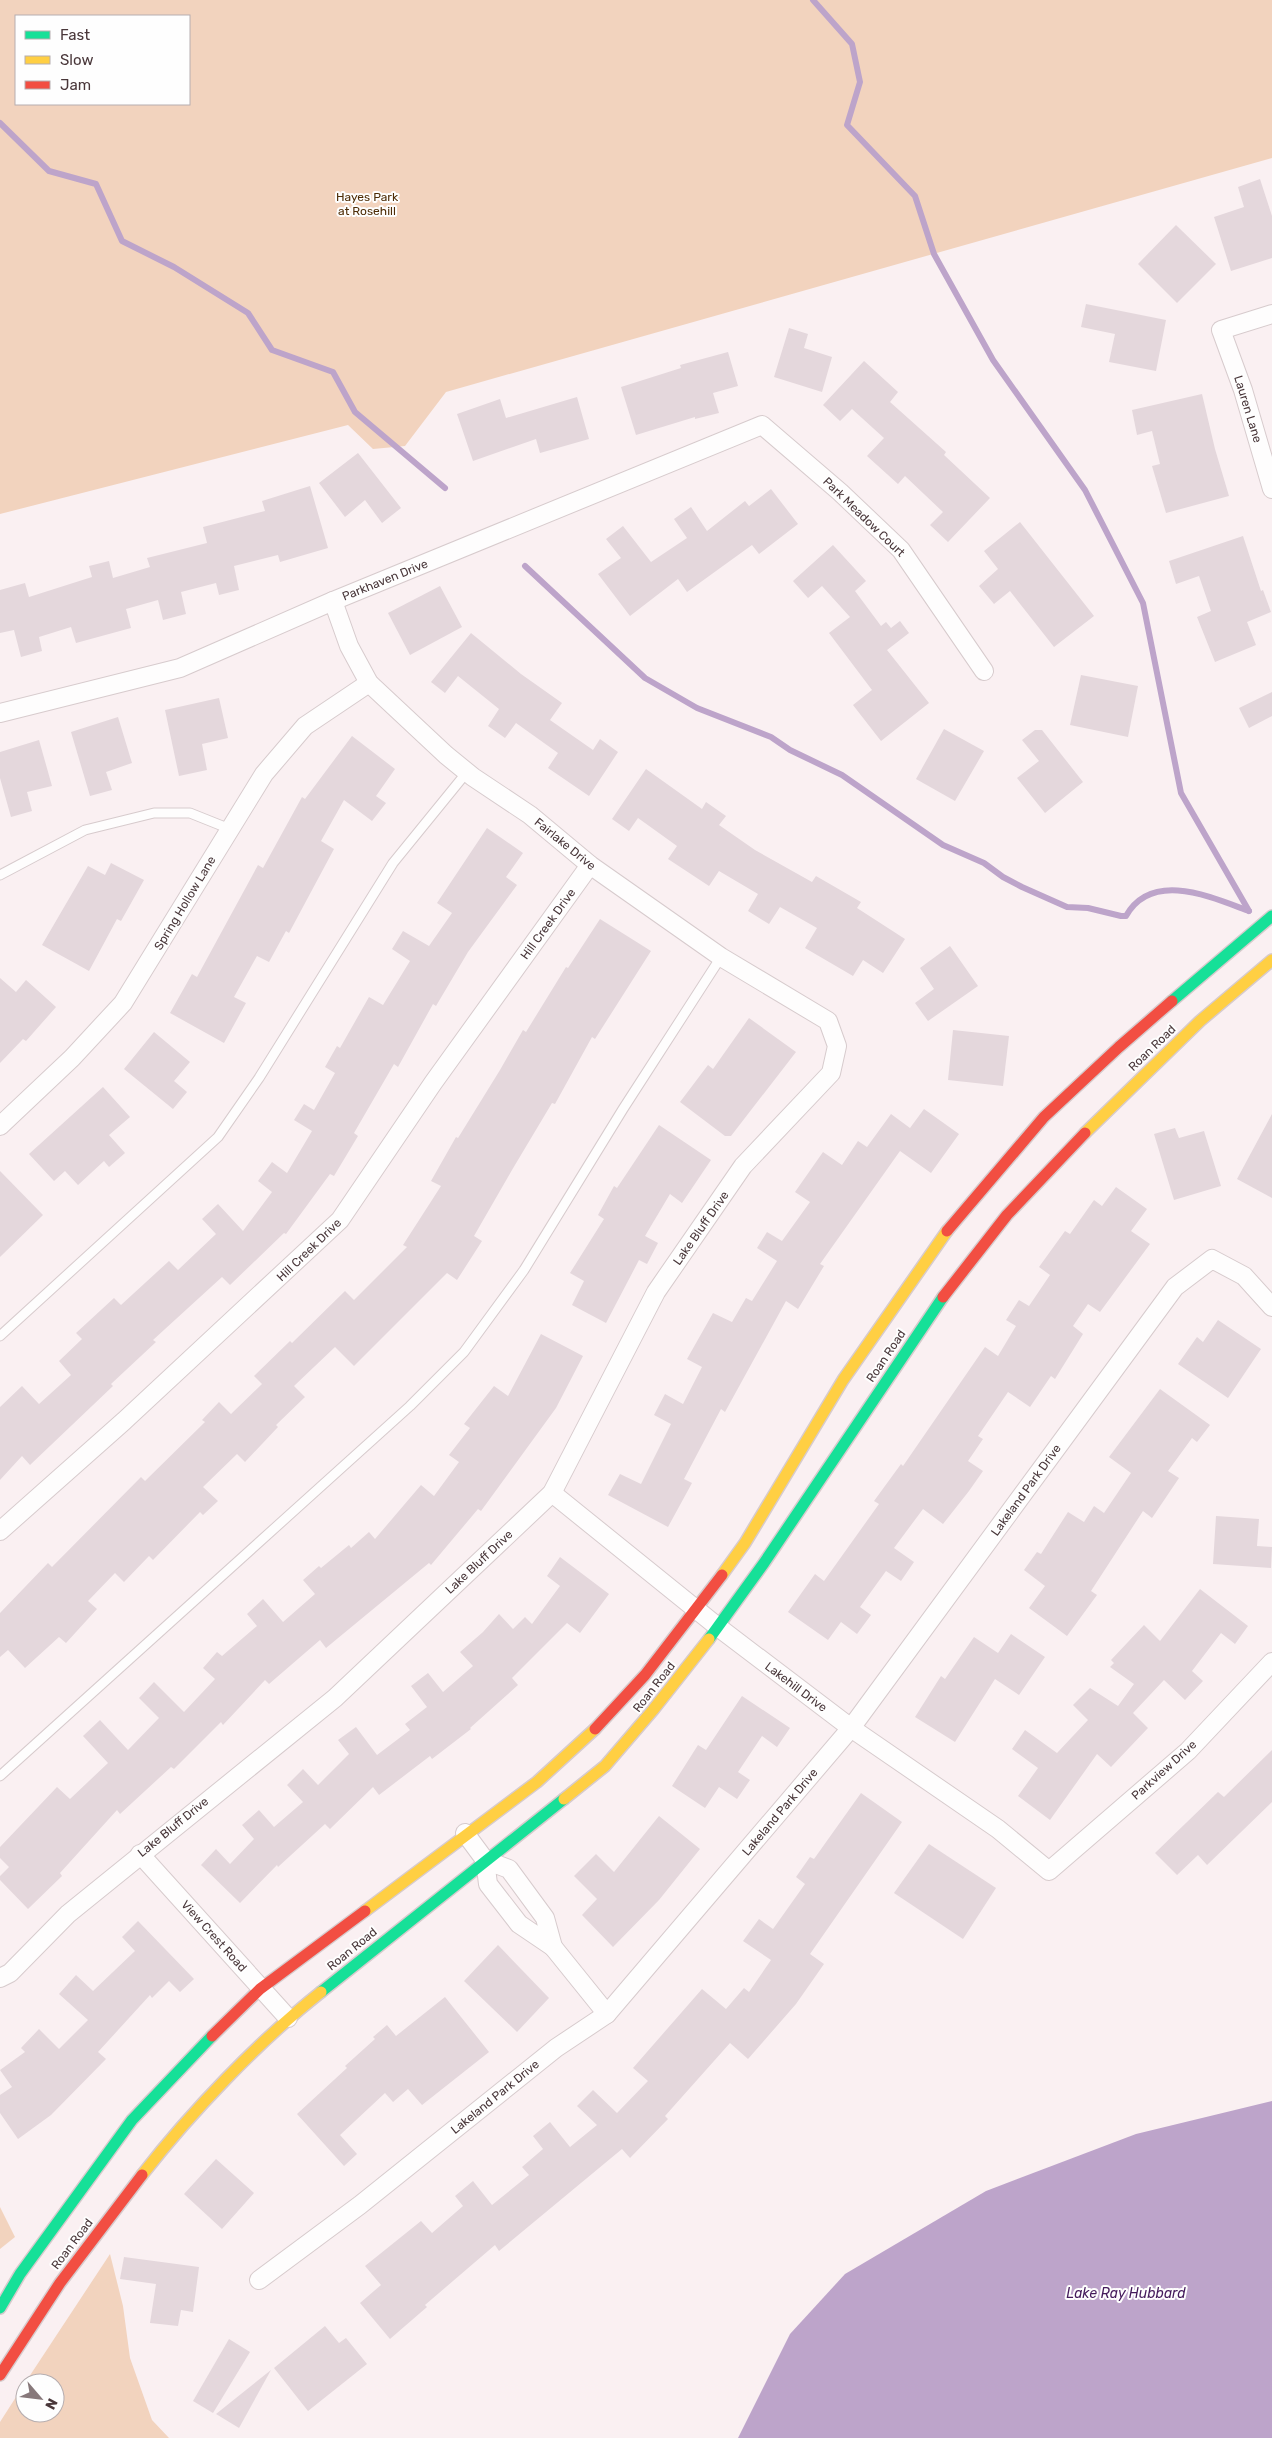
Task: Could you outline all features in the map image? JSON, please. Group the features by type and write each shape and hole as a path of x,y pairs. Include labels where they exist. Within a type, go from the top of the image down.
{"street":[{"name":"Lauren Lane","path":"1271,483 1243,390 1221,330 1272,314"},
{"name":"Parkhaven Drive","path":"0,713 180,668 333,601 762,425"},
{"name":"Park Meadow Court","path":"762,425 840,492 901,550 984,671"},
{"name":"Fairlake Drive","path":"333,601 349,646 369,683 467,772 530,815 590,865 721,956 828,1021 837,1046"},
{"name":"Spring Hollow Lane","path":"0,1126 72,1058 123,1003 264,774 305,726 369,683"},
{"name":"Hill Creek Drive","path":"0,1531 166,1382 340,1220 433,1083 590,865"},
{"name":"Roan Road","path":"0,2308 20,2274 132,2120 205,2043 260,1989 465,1833 537,1782 595,1729 644,1675 697,1610 745,1543 843,1380 889,1310 943,1236 1044,1117 1119,1047 1272,916"},
{"name":"Roan Road","path":"0,2375 60,2283 161,2150 288,2018 605,1766 645,1722 718,1627 784,1534 921,1328 970,1261 1021,1198 1165,1054 1240,984 1272,960"},
{"name":"Lake Bluff Drive","path":"0,1978 10,1973 68,1914 335,1698 552,1493 656,1292 743,1166 831,1073 837,1046"},
{"name":"Lakeland Park Drive","path":"259,2280 360,2206 556,2048 607,2014 851,1728 1175,1287 1212,1259 1244,1276 1272,1306"},
{"name":"Lakehill Drive","path":"552,1493 718,1627 851,1728 998,1829 1049,1871"},
{"name":"Parkview Drive","path":"1049,1871 1188,1751 1272,1662"},
{"path":"465,1833 485,1860 488,1884 493,1891 520,1924 553,1947 607,2014"},
{"name":"View Crest Road","path":"140,1854 288,2018"},
{"path":"485,1860 509,1870 545,1918 553,1947"}],"lane":[{"path":"0,1336 218,1136 259,1078 393,863 467,772"},
{"path":"0,875 85,830 154,813 190,813 230,829"},
{"path":"0,1776 410,1406 464,1352 524,1270 623,1108 721,956"}],"green space":[{"name":"Hayes Park at Rosehill","path":"0,0 1272,0 1272,158 446,392 405,446 373,449 348,425 0,514"},
{"path":"0,2207 15,2237 0,2249"},
{"path":"110,2254 123,2306 130,2358 152,2420 169,2438 0,2438 0,2422 15,2399 15,2423 65,2423 65,2373 32,2373"}],"water":[{"name":"Lake Ray Hubbard","path":"1272,2101 1272,2438 738,2438 790,2334 845,2274 986,2191 1136,2134"}],"building":[{"path":"1260,179 1272,216 1272,258 1231,271 1214,217 1244,207 1238,187"},
{"path":"1176,225 1216,264 1177,303 1138,264"},
{"path":"1086,304 1166,320 1156,371 1109,362 1115,334 1081,327"},
{"path":"789,328 808,334 804,348 832,357 822,392 774,377"},
{"path":"728,352 738,386 713,393 719,413 695,419 695,417 636,435 621,387 681,368 680,365"},
{"path":"864,361 898,392 890,402 946,452 944,455 990,498 948,542 930,525 943,512 905,476 898,484 867,456 884,438 852,409 840,421 823,405"},
{"path":"1202,394 1215,449 1229,496 1166,513 1152,466 1160,464 1152,431 1137,435 1132,410"},
{"path":"577,397 589,439 540,453 536,439 473,461 457,414 500,399 506,418"},
{"path":"358,453 401,508 382,523 365,500 345,517 319,483"},
{"path":"310,486 328,548 280,562 278,555 234,566 239,590 219,595 216,583 181,592 186,614 163,620 158,600 126,609 131,628 76,643 71,627 39,637 42,651 21,657 14,630 0,633 0,590 25,583 29,597 92,577 89,566 109,561 113,578 150,567 147,558 207,543 203,527 265,511 262,501"},
{"path":"771,489 798,524 759,554 752,545 687,592 678,579 630,616 598,574 621,558 606,539 623,526 651,562 687,538 674,519 691,507 707,531 745,501 749,506"},
{"path":"1020,522 1094,616 1054,647 1010,591 994,604 979,586 998,569 984,551"},
{"path":"1243,536 1261,591 1263,590 1271,612 1247,622 1256,645 1215,662 1197,617 1211,611 1199,576 1176,584 1169,561"},
{"path":"833,545 866,581 855,591 881,626 886,622 891,628 900,621 909,633 887,650 929,703 881,741 853,705 872,690 829,633 850,617 822,586 808,598 793,581"},
{"path":"440,586 462,627 410,655 388,613"},
{"path":"471,633 521,674 562,703 550,720 593,750 600,739 618,752 589,796 548,768 558,753 516,723 505,738 488,726 499,709 458,676 445,693 431,682"},
{"path":"1081,675 1138,686 1128,737 1070,725"},
{"path":"1272,692 1272,716 1249,728 1239,708"},
{"path":"219,698 228,738 202,744 207,770 179,776 165,710"},
{"path":"118,717 132,763 106,772 112,790 90,796 71,732"},
{"path":"944,729 984,751 955,801 916,779"},
{"path":"1035,730 1042,730 1083,782 1045,813 1017,778 1039,761 1022,740"},
{"path":"352,736 395,769 376,796 386,803 372,821 344,800 321,841 334,849 289,933 286,931 269,962 257,956 234,997 246,1003 224,1043 170,1013 192,974 197,977 258,865 263,868 302,797 305,799"},
{"path":"39,740 52,786 27,792 32,811 11,817 0,778 0,752"},
{"path":"646,769 702,809 706,802 726,816 719,825 755,850 812,882 816,876 861,902 857,908 905,939 883,973 863,960 853,976 805,948 817,928 780,907 769,924 748,911 758,894 719,871 709,886 668,859 677,846 638,818 629,831 612,819"},
{"path":"487,828 523,853 506,877 517,885 468,952 436,1006 433,1004 398,1067 394,1064 354,1133 358,1136 334,1176 330,1174 286,1234 284,1233 230,1285 222,1277 153,1340 156,1342 111,1384 113,1386 30,1465 22,1456 0,1480 0,1407 22,1386 39,1404 71,1375 59,1361 82,1339 76,1333 114,1298 121,1305 169,1261 178,1270 216,1234 202,1219 218,1204 243,1231 272,1192 258,1181 272,1162 287,1173 312,1131 294,1120 304,1104 314,1110 335,1073 325,1067 337,1046 340,1048 369,997 383,1005 410,961 392,949 403,931 429,946 452,913 437,903"},
{"path":"111,863 144,880 121,921 117,919 89,971 42,945 88,866 105,875"},
{"path":"600,919 651,951 595,1039 592,1037 555,1104 552,1103 512,1170 474,1236 482,1241 457,1280 447,1273 354,1366 335,1347 294,1386 305,1397 276,1425 278,1427 245,1462 237,1454 203,1487 218,1501 203,1515 200,1512 153,1560 149,1556 124,1582 115,1573 88,1601 97,1609 66,1643 59,1637 25,1668 8,1650 0,1657 0,1613 48,1563 52,1567 141,1477 145,1481 205,1422 202,1420 219,1402 231,1414 262,1384 254,1376 290,1341 292,1343 345,1291 354,1300 407,1247 403,1245 441,1186 431,1181 456,1137 458,1138 523,1030 526,1032 566,967 568,968"},
{"path":"950,946 978,986 928,1021 915,1003 934,989 920,968"},
{"path":"0,978 16,992 26,980 56,1007 26,1041 23,1039 0,1063"},
{"path":"749,1018 796,1052 731,1136 725,1136 680,1102 708,1065 713,1069"},
{"path":"953,1030 1009,1036 1003,1086 948,1080"},
{"path":"154,1032 190,1062 174,1081 187,1092 173,1109 124,1069"},
{"path":"103,1087 130,1117 109,1135 125,1153 109,1167 104,1161 78,1185 65,1171 54,1181 29,1154"},
{"path":"924,1109 959,1134 931,1173 900,1151 820,1264 824,1266 798,1309 786,1301 725,1412 721,1409 684,1479 692,1483 668,1527 608,1495 620,1474 641,1484 671,1424 654,1415 665,1394 683,1404 702,1367 687,1359 713,1313 732,1322 746,1298 752,1301 777,1261 757,1248 767,1232 782,1241 810,1202 795,1192 823,1152 842,1165 858,1141 867,1147 891,1114 910,1128"},
{"path":"1272,1114 1272,1198 1237,1179"},
{"path":"659,1125 711,1160 682,1203 670,1194 645,1236 658,1243 647,1264 639,1260 606,1323 572,1305 584,1281 570,1273 604,1219 598,1215 614,1186 617,1188"},
{"path":"1175,1128 1179,1138 1204,1131 1221,1186 1174,1200 1154,1134"},
{"path":"0,1171 43,1215 0,1257"},
{"path":"1116,1187 1147,1209 1131,1231 1150,1244 1100,1312 1088,1304 1073,1326 1083,1334 1055,1379 1051,1376 1030,1407 1008,1392 978,1436 983,1439 968,1461 983,1471 969,1491 943,1524 923,1509 894,1548 914,1562 901,1581 886,1571 860,1607 871,1615 857,1634 841,1622 828,1640 788,1612 815,1574 824,1581 879,1504 874,1501 901,1464 903,1466 985,1347 998,1356 1016,1326 1006,1320 1019,1300 1029,1306 1050,1275 1039,1267 1065,1231 1070,1234 1094,1200 1102,1206"},
{"path":"1218,1320 1261,1349 1228,1398 1178,1364 1197,1337 1203,1342"},
{"path":"541,1334 583,1356 556,1408 481,1511 478,1509 431,1565 429,1563 326,1648 320,1640 269,1684 265,1680 223,1725 221,1722 174,1769 171,1767 120,1814 117,1810 60,1873 62,1876 28,1909 0,1880 0,1876 9,1867 0,1858 0,1847 57,1787 70,1799 108,1763 83,1736 100,1720 128,1750 159,1718 139,1698 154,1682 184,1712 215,1679 203,1668 217,1652 222,1656 257,1626 247,1614 263,1599 283,1622 315,1594 303,1580 319,1566 321,1568 349,1545 351,1548 369,1532 375,1539 421,1485 434,1496 459,1462 449,1455 470,1428 464,1424 494,1386 508,1396"},
{"path":"1160,1389 1210,1425 1197,1442 1192,1438 1168,1471 1179,1478 1152,1518 1143,1511 1091,1591 1097,1595 1067,1636 1029,1608 1045,1586 1024,1570 1037,1552 1041,1554 1068,1512 1084,1522 1094,1506 1104,1513 1131,1473 1109,1457"},
{"path":"1216,1516 1259,1519 1257,1546 1272,1547 1271,1568 1213,1564"},
{"path":"560,1557 609,1594 580,1633 567,1623 512,1678 518,1685 471,1729 432,1759 430,1756 379,1795 373,1787 330,1829 325,1824 278,1867 277,1865 240,1903 201,1865 216,1849 230,1864 254,1839 242,1825 259,1810 274,1827 303,1802 287,1785 303,1769 318,1785 349,1754 338,1740 356,1727 377,1755 410,1730 405,1724 427,1707 411,1686 428,1673 443,1692 473,1666 460,1652 483,1632 499,1614 513,1629 525,1617 532,1624 560,1586 547,1576"},
{"path":"1200,1589 1248,1626 1235,1644 1221,1633 1192,1671 1203,1681 1185,1700 1164,1680 1133,1713 1148,1728 1111,1767 1097,1754 1050,1820 1018,1796 1038,1768 1012,1749 1025,1730 1057,1753 1088,1720 1073,1705 1090,1688 1118,1706 1134,1684 1110,1667 1114,1663 1111,1660 1144,1625 1160,1641"},
{"path":"1011,1634 1045,1657 1019,1695 995,1679 955,1742 915,1717 941,1676 945,1679 974,1637 998,1653"},
{"path":"742,1696 790,1728 777,1747 762,1736 738,1772 750,1780 737,1799 719,1787 705,1808 672,1786 698,1745 706,1750"},
{"path":"1272,1750 1272,1802 1207,1865 1198,1855 1177,1875 1155,1853 1218,1792 1224,1797"},
{"path":"861,1793 902,1822 810,1954 824,1964 796,2004 748,2059 730,2043 665,2116 668,2119 630,2158 622,2149 499,2251 495,2245 425,2305 427,2307 390,2339 360,2303 381,2285 365,2266 421,2221 432,2233 463,2206 455,2196 473,2181 492,2205 529,2175 522,2167 543,2149 533,2136 550,2122 570,2147 597,2125 577,2106 593,2090 617,2113 648,2081 633,2068 702,1989 726,2009 744,1988 749,1992 771,1960 743,1941 759,1919 773,1929 805,1884 796,1877 810,1857 814,1859"},
{"path":"659,1816 700,1849 659,1900 613,1947 582,1915 597,1899 574,1876 596,1854 614,1872"},
{"path":"929,1844 996,1888 963,1939 894,1893"},
{"path":"138,1921 194,1979 180,1992 169,1981 152,1998 150,1995 98,2052 106,2059 51,2115 18,2139 0,2113 0,2095 12,2087 0,2070 25,2052 21,2048 39,2029 59,2049 88,2020 59,1994 76,1975 93,1991 135,1951 122,1937"},
{"path":"498,1945 549,1998 517,2032 464,1981"},
{"path":"445,1997 489,2052 422,2105 408,2089 393,2102 385,2093 340,2135 357,2154 344,2166 297,2114 347,2068 345,2066 375,2039 373,2037 387,2025 396,2036"},
{"path":"216,2159 254,2193 222,2229 184,2194"},
{"path":"124,2257 199,2267 193,2312 181,2310 178,2326 150,2323 156,2284 120,2279"},
{"path":"325,2326 339,2343 346,2338 367,2364 308,2411 274,2368"},
{"path":"229,2339 250,2352 213,2413 193,2401"},
{"path":"271,2370 239,2428 216,2414"}],"waterway":[{"path":"813,0 852,44 860,82 847,125 915,196 934,254 993,360 1085,490 1143,603 1181,793 1249,911"},
{"path":"0,123 49,171 96,184 122,241 174,267 248,313 272,350 333,372 355,412 445,488"},
{"path":"525,566 645,678 697,708 771,737 790,750 842,775 943,845 984,863 1003,877 1022,887 1067,907 1088,908 1121,916 1126,916 1137,902 1151,894 1166,891 1200,894 1249,911"}],"traffic: fast":[{"path":"1172,1001 1272,916"},
{"path":"709,1639 764,1563 943,1297"},
{"path":"321,1992 564,1799"},
{"path":"0,2308 20,2274 132,2120 212,2036"}],"traffic: slow":[{"path":"1085,1133 1200,1021 1272,960"},
{"path":"722,1575 745,1543 843,1380 947,1231"},
{"path":"564,1799 605,1766 653,1710 709,1639"},
{"path":"365,1911 537,1782 595,1729"},
{"path":"142,2175 182,2127 227,2078 274,2032 321,1992"}],"traffic: jam":[{"path":"947,1231 1044,1117 1119,1047 1172,1001"},
{"path":"943,1297 1007,1215 1085,1133"},
{"path":"595,1729 645,1675 722,1575"},
{"path":"212,2036 260,1989 365,1911"},
{"path":"0,2375 60,2283 142,2175"}]}
